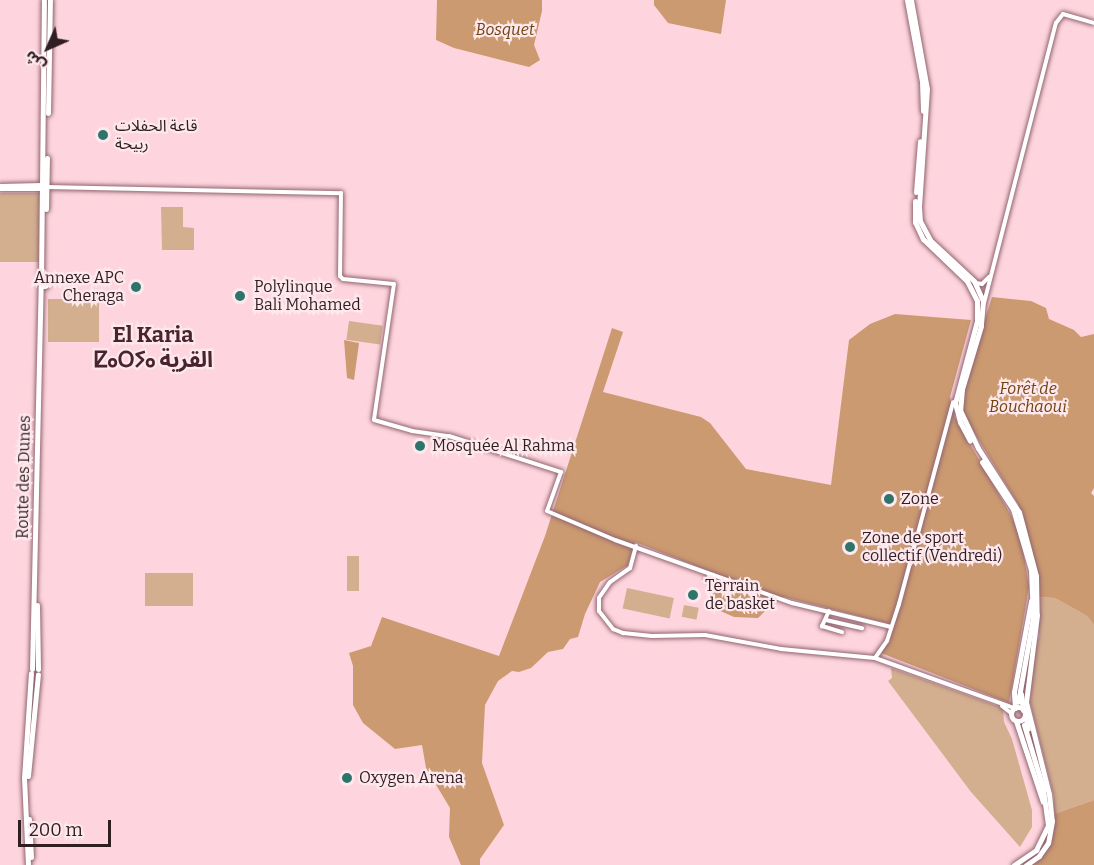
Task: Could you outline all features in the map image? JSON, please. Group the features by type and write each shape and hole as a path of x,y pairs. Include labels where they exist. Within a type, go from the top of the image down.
{"main road":[{"name":"Route des Dunes","path":"30,865 28,770 35,671 43,283 44,0"},
{"name":"Route des Dunes","path":"44,187 50,0"},
{"path":"908,0 927,89 920,222 930,240 976,283 984,306 962,389 960,410 978,448 1022,519 1036,576 1035,625 1026,702 1052,821 1048,843 1039,856 1026,865"},
{"path":"908,0 923,92 915,222 926,243 967,280 977,302 975,330 956,394 956,408 960,422 1016,517 1027,553 1033,591 1033,617 1018,702"},
{"path":"1033,591 1014,692 1013,710 1042,798 1047,830"},
{"path":"1035,625 1022,687 1024,712 1050,806"},
{"path":"1013,710 1024,712"},
{"path":"1016,721 1022,720 1024,712"},
{"path":"1014,865 1036,850 1047,830 1046,801 1024,725"}],"street":[{"path":"1056,12 1059,19"},
{"path":"984,306 1059,19 1063,14 1094,23"},
{"path":"0,188 341,193 340,276 343,279 394,284 374,420 412,431 449,436 561,472 547,512 615,540 792,603 891,627"},
{"path":"976,283 986,282 992,271"},
{"path":"875,658 887,640 891,627 956,394"},
{"path":"636,546 630,568 610,582 599,598 599,611 613,629 623,633 652,636 705,635 781,649 875,658 1013,710"},
{"path":"707,580 713,575"},
{"path":"829,611 822,626 842,632"},
{"path":"826,620 862,628"}],"shaded area":[{"path":"0,193 39,193 39,262 0,262"},
{"path":"161,207 183,207 183,227 194,228 194,250 162,250"},
{"path":"48,299 99,299 99,342 48,342"},
{"path":"349,321 383,326 380,345 346,340"},
{"path":"347,556 359,556 359,591 347,591"},
{"path":"145,573 193,573 193,606 145,606"},
{"path":"627,588 674,598 670,619 623,609"},
{"path":"1039,597 1055,598 1087,616 1094,625 1094,800 1054,814 1054,797 1030,702 1034,652 1039,636"},
{"path":"684,605 699,608 696,620 682,617"},
{"path":"891,668 1003,708 1004,722 1012,739 1032,810 1032,827 1020,847 971,792 888,681 892,678"}],"green space":[{"name":"Bosquet","path":"437,0 542,0 542,11 534,45 540,60 529,67 454,48 436,40"},
{"path":"654,0 726,0 721,34 668,23 654,5"},
{"name":"Forêt de Bouchaoui","path":"992,297 1031,301 1046,308 1049,319 1074,330 1081,337 1094,334 1094,488 1091,493 1094,496 1094,625 1087,616 1055,598 1039,597 1038,571 1018,504 961,411 966,379"},
{"name":"Forêt de Bouchaoui","path":"895,314 971,320 950,397 954,416 1012,517 1022,544 1029,587 1009,703 881,653 894,625 784,597 758,618 734,617 709,606 714,573 635,542 628,565 600,582 585,614 578,637 570,639 563,649 548,652 531,668 519,672 512,671 498,681 485,705 482,763 504,825 480,859 480,865 461,865 449,837 450,808 426,768 422,745 395,749 363,723 353,705 353,666 349,653 371,646 382,617 499,656 545,536 612,328 623,332 603,392 701,417 710,423 746,469 831,485 849,340 870,324"},
{"path":"344,340 359,343 354,380 347,378"},
{"path":"1094,800 1094,865 1030,865 1048,849 1054,814"}],"tunnel":[{"path":"1018,702 1024,725"}],"place":[{"name":"قاعة الحفلات ربيحة","path":"103,135"},
{"name":"Annexe APC Cheraga","path":"136,287"},
{"name":"Polylinque Bali Mohamed","path":"240,296"},
{"name":"Mosquée Al Rahma","path":"420,446"},
{"name":"Zone","path":"889,499"},
{"name":"Zone de sport collectif (Vendredi)","path":"850,547"},
{"name":"Terrain de basket","path":"693,595"},
{"name":"Oxygen Arena","path":"347,778"}],"district":[{"name":"El Karia ⵇⴰⵔⵢⴰ القرية","path":"153,346"}]}
